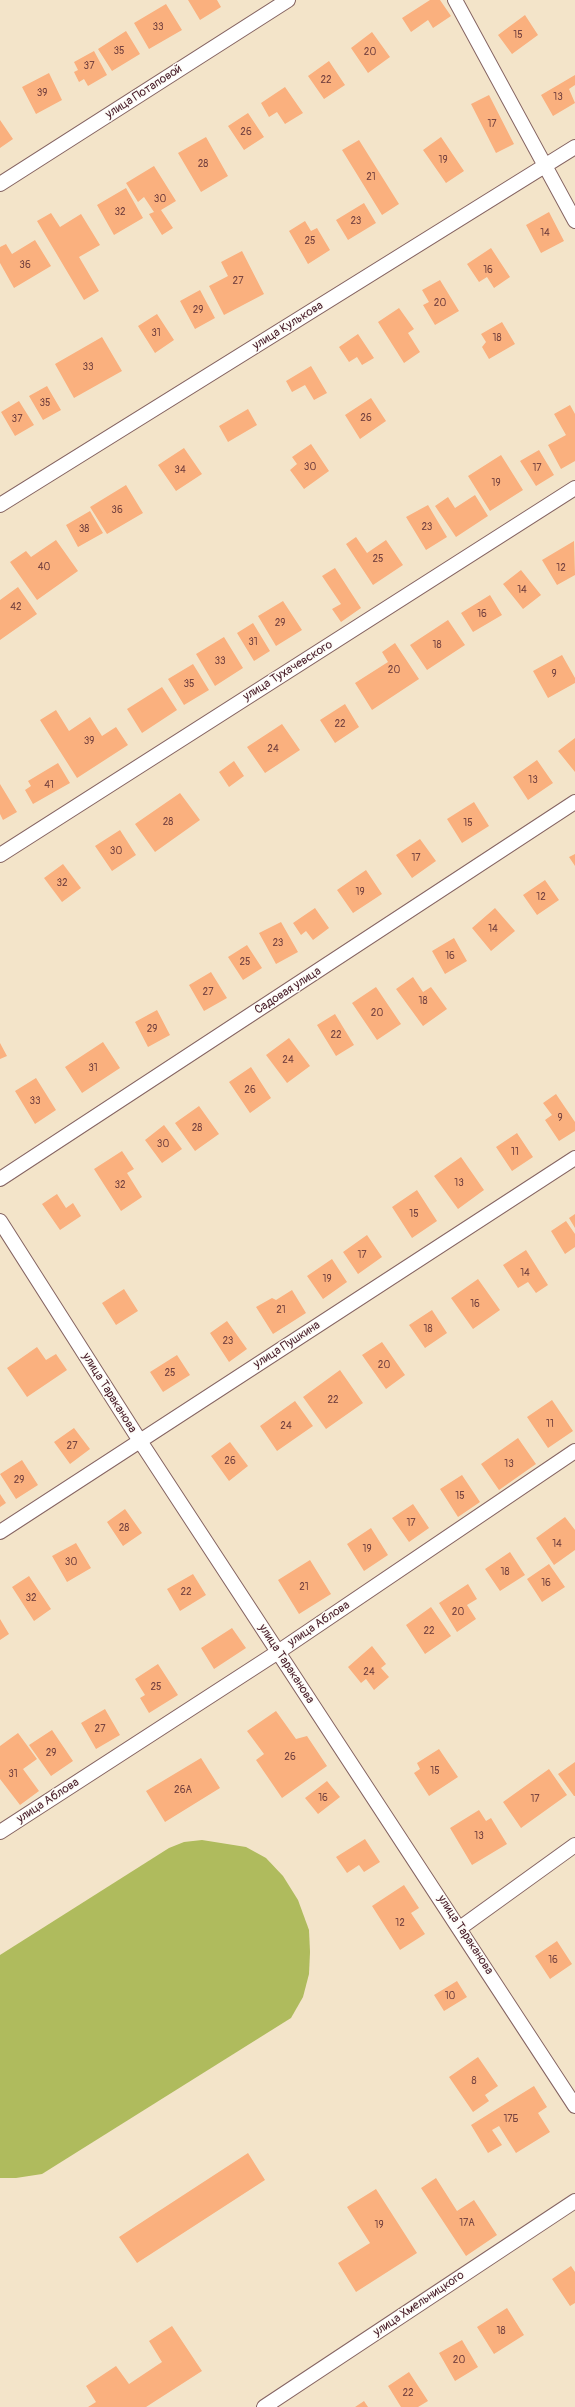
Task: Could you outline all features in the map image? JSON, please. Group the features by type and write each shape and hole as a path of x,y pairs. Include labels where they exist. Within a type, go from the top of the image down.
{"street":[{"name":"улица Потаповой","path":"0,184 288,0"},
{"path":"455,0 546,165 575,221"},
{"name":"улица Кулькова","path":"0,505 575,147"},
{"name":"улица Тухачевского","path":"0,854 575,488"},
{"name":"Садовая улица","path":"0,1180 575,802"},
{"name":"улица Пушкина","path":"0,1532 575,1158"},
{"name":"улица Тараканова","path":"0,1221 140,1441 460,1928 575,2106"},
{"name":"улица Аблова","path":"0,1832 278,1652 575,1451"},
{"path":"460,1928 575,1845"},
{"name":"улица Хмельницкого","path":"264,2407 575,2201"}],"green space":[{"path":"202,1840 246,1847 266,1858 283,1876 298,1900 309,1930 309,1974 303,1997 291,2018 42,2174 16,2178 0,2178 0,1955 169,1848 184,1842"}],"building":[{"path":"188,0 217,0 221,7 200,20"},
{"path":"430,0 440,0 451,16 433,28 428,20 411,32 402,18"},
{"path":"166,4 182,30 149,49 134,23"},
{"path":"525,15 538,35 512,54 498,35"},
{"path":"126,31 140,54 112,71 98,49"},
{"path":"372,32 390,57 368,73 351,48"},
{"path":"94,51 107,75 88,86 84,79 79,82 74,72 78,70 74,62"},
{"path":"329,61 345,85 324,99 308,76"},
{"path":"49,73 62,100 36,114 22,87"},
{"path":"575,75 575,85 569,89 575,103 553,116 541,95"},
{"path":"285,87 303,113 285,124 277,112 269,117 261,103"},
{"path":"489,95 514,144 496,153 471,104"},
{"path":"248,113 264,137 244,150 228,126"},
{"path":"0,120 13,139 0,148"},
{"path":"206,137 228,176 201,192 178,153"},
{"path":"441,137 464,171 446,183 423,150"},
{"path":"359,140 399,204 382,215 342,150"},
{"path":"154,166 176,201 161,210 173,228 162,235 149,214 154,212 144,197 138,202 126,183"},
{"path":"126,188 143,218 114,235 97,205"},
{"path":"364,203 376,223 348,240 336,220"},
{"path":"549,212 564,241 541,253 526,225"},
{"path":"51,213 60,227 81,214 100,245 79,257 99,291 84,300 37,221"},
{"path":"305,221 311,231 317,228 330,250 308,264 289,231"},
{"path":"35,240 51,266 14,288 0,263 0,247 6,244 12,254"},
{"path":"491,248 510,277 494,288 487,277 479,282 467,264"},
{"path":"242,251 264,294 224,315 209,286 228,276 221,262"},
{"path":"440,280 459,311 435,325 423,305 429,302 422,290"},
{"path":"200,290 215,318 195,329 180,301"},
{"path":"399,308 414,329 408,333 420,352 404,363 378,322"},
{"path":"157,314 174,340 155,353 138,326"},
{"path":"502,322 515,344 489,359 482,347 486,342 481,334"},
{"path":"358,334 374,358 362,365 357,357 349,362 339,347"},
{"path":"102,337 122,371 74,398 55,364"},
{"path":"311,366 327,393 314,400 305,385 292,392 286,381"},
{"path":"47,386 61,410 43,420 29,396"},
{"path":"371,398 386,421 360,439 345,415"},
{"path":"19,401 34,425 15,436 1,412"},
{"path":"570,405 575,414 575,461 561,469 548,445 566,435 554,414"},
{"path":"248,409 257,425 228,442 219,426"},
{"path":"311,444 329,471 304,489 290,470 297,464 292,457"},
{"path":"184,448 202,474 176,491 158,465"},
{"path":"539,450 554,475 536,486 520,461"},
{"path":"501,455 523,490 490,511 468,476"},
{"path":"126,485 143,513 107,534 90,507"},
{"path":"475,495 488,516 456,537 435,506 448,497 455,508"},
{"path":"428,505 447,537 426,550 406,517"},
{"path":"90,511 103,533 78,547 66,525"},
{"path":"356,537 367,553 386,540 403,565 373,585 346,544"},
{"path":"56,540 78,571 37,600 10,562 26,551 31,557"},
{"path":"574,541 575,575 557,585 542,560"},
{"path":"335,568 361,608 341,622 332,609 341,604 322,576"},
{"path":"521,570 541,595 523,609 503,584"},
{"path":"18,587 37,614 0,640 0,600"},
{"path":"490,595 502,615 473,632 461,613"},
{"path":"283,601 302,630 276,646 258,616"},
{"path":"448,620 465,645 427,670 410,645"},
{"path":"253,623 270,651 254,661 237,633"},
{"path":"224,637 243,668 215,686 196,654"},
{"path":"395,643 419,679 372,710 355,683 388,662 382,652"},
{"path":"562,655 575,678 575,683 548,698 533,671"},
{"path":"193,664 209,690 184,705 168,679"},
{"path":"162,687 177,710 142,733 127,709"},
{"path":"345,704 359,727 335,743 320,720"},
{"path":"56,710 69,731 90,717 102,736 116,727 128,745 77,778 40,720"},
{"path":"282,724 300,750 265,773 247,747"},
{"path":"575,738 575,772 558,751"},
{"path":"537,760 553,783 528,800 513,777"},
{"path":"234,761 244,776 229,787 219,772"},
{"path":"58,763 70,783 33,804 25,790 31,786 28,781"},
{"path":"0,784 17,812 3,820 0,814"},
{"path":"180,793 200,820 155,852 135,824"},
{"path":"474,802 489,826 462,843 447,819"},
{"path":"120,830 136,855 112,871 95,846"},
{"path":"420,839 436,861 412,878 396,855"},
{"path":"575,854 575,866 569,857"},
{"path":"63,864 81,888 62,902 44,878"},
{"path":"366,870 382,894 353,913 337,890"},
{"path":"545,880 559,900 537,915 523,895"},
{"path":"315,908 329,928 313,940 306,931 301,935 293,923"},
{"path":"495,908 515,931 491,951 472,928"},
{"path":"281,922 298,952 276,964 259,933"},
{"path":"454,938 467,961 445,974 432,951"},
{"path":"247,945 262,968 243,980 228,957"},
{"path":"211,972 227,998 204,1011 189,985"},
{"path":"413,977 423,992 431,987 447,1009 423,1026 396,989"},
{"path":"376,987 401,1024 377,1040 352,1003"},
{"path":"157,1010 170,1035 148,1047 135,1022"},
{"path":"335,1014 354,1045 336,1056 317,1025"},
{"path":"289,1038 310,1066 287,1083 266,1055"},
{"path":"103,1042 120,1068 82,1093 65,1067"},
{"path":"0,1043 7,1056 0,1059"},
{"path":"251,1067 271,1098 250,1113 229,1082"},
{"path":"36,1078 56,1110 35,1124 15,1091"},
{"path":"556,1094 575,1122 575,1131 559,1141 545,1120 552,1115 543,1103"},
{"path":"199,1106 219,1134 195,1151 175,1123"},
{"path":"164,1125 182,1149 162,1163 145,1140"},
{"path":"517,1133 533,1157 512,1171 496,1147"},
{"path":"122,1151 134,1169 127,1173 142,1197 121,1211 94,1169"},
{"path":"461,1157 484,1190 458,1209 434,1176"},
{"path":"417,1190 437,1221 412,1238 392,1207"},
{"path":"57,1194 66,1208 73,1203 81,1216 60,1230 42,1204"},
{"path":"575,1214 575,1228 569,1218"},
{"path":"566,1221 575,1234 575,1247 565,1254 551,1231"},
{"path":"367,1235 382,1257 358,1274 343,1252"},
{"path":"526,1250 548,1285 536,1293 528,1282 518,1288 503,1265"},
{"path":"332,1259 347,1282 323,1299 307,1276"},
{"path":"478,1279 500,1310 473,1329 451,1298"},
{"path":"124,1289 138,1311 116,1325 102,1303"},
{"path":"292,1290 306,1313 273,1334 256,1307 272,1298 276,1300"},
{"path":"432,1310 447,1333 425,1348 409,1325"},
{"path":"227,1321 247,1349 229,1362 210,1333"},
{"path":"382,1342 405,1375 386,1389 362,1355"},
{"path":"37,1347 46,1360 56,1354 67,1370 27,1397 7,1368"},
{"path":"177,1355 190,1375 163,1392 150,1372"},
{"path":"340,1370 363,1403 326,1429 303,1397"},
{"path":"552,1400 573,1431 548,1448 527,1417"},
{"path":"295,1401 313,1426 277,1451 260,1426"},
{"path":"74,1428 90,1449 70,1464 54,1442"},
{"path":"518,1438 536,1464 499,1490 481,1464"},
{"path":"230,1442 248,1466 229,1481 211,1456"},
{"path":"22,1460 38,1485 16,1499 0,1474"},
{"path":"462,1475 480,1502 458,1517 440,1489"},
{"path":"0,1494 6,1503 0,1507"},
{"path":"413,1504 429,1528 409,1542 392,1518"},
{"path":"125,1509 142,1533 123,1546 107,1522"},
{"path":"565,1517 575,1530 575,1550 554,1565 536,1538"},
{"path":"371,1528 388,1555 364,1571 347,1544"},
{"path":"76,1543 91,1568 67,1582 52,1556"},
{"path":"510,1552 525,1575 500,1591 485,1569"},
{"path":"310,1560 331,1594 299,1614 278,1580"},
{"path":"549,1564 565,1587 542,1602 527,1579"},
{"path":"193,1574 206,1595 180,1611 167,1589"},
{"path":"29,1576 51,1609 34,1621 12,1587"},
{"path":"468,1584 477,1599 467,1605 476,1619 457,1632 439,1603"},
{"path":"431,1607 451,1636 425,1654 406,1625"},
{"path":"0,1619 9,1634 0,1640"},
{"path":"232,1628 246,1648 214,1669 201,1648"},
{"path":"372,1646 386,1664 381,1668 389,1677 374,1690 366,1679 361,1683 348,1667"},
{"path":"158,1664 178,1695 149,1713 140,1698 145,1695 135,1679"},
{"path":"105,1709 120,1735 96,1749 81,1723"},
{"path":"276,1711 296,1739 307,1736 327,1766 282,1798 256,1760 264,1754 247,1731"},
{"path":"52,1730 73,1761 51,1776 29,1745"},
{"path":"18,1733 37,1759 23,1769 39,1791 20,1805 0,1779 0,1746"},
{"path":"439,1749 458,1777 429,1796 414,1773 420,1769 417,1763"},
{"path":"201,1758 220,1788 165,1822 146,1791"},
{"path":"575,1762 575,1796 574,1796 558,1774"},
{"path":"549,1769 567,1795 521,1828 503,1802"},
{"path":"327,1781 340,1797 318,1814 305,1798"},
{"path":"479,1810 486,1821 491,1818 507,1844 472,1865 450,1828"},
{"path":"365,1839 380,1862 364,1872 359,1865 347,1873 336,1857"},
{"path":"404,1885 419,1908 411,1913 425,1934 400,1950 372,1906"},
{"path":"557,1941 572,1964 550,1979 535,1956"},
{"path":"457,1981 467,1997 444,2011 434,1995"},
{"path":"478,2057 498,2086 485,2095 489,2101 473,2112 449,2077"},
{"path":"534,2086 547,2107 538,2113 550,2132 516,2153 499,2126 492,2130 502,2145 488,2153 471,2125"},
{"path":"248,2153 265,2180 137,2263 119,2237"},
{"path":"436,2178 457,2211 474,2200 497,2235 466,2256 421,2188"},
{"path":"376,2189 417,2253 356,2292 338,2263 370,2243 347,2207"},
{"path":"571,2266 575,2272 575,2303 570,2306 552,2279"},
{"path":"507,2308 524,2335 494,2354 477,2327"},
{"path":"172,2326 202,2371 146,2407 88,2407 96,2402 86,2386 116,2366 129,2384 162,2362 149,2341"},
{"path":"462,2340 478,2367 455,2381 439,2353"},
{"path":"409,2372 428,2401 418,2407 401,2407 388,2386"},
{"path":"364,2401 368,2407 355,2407"}]}
